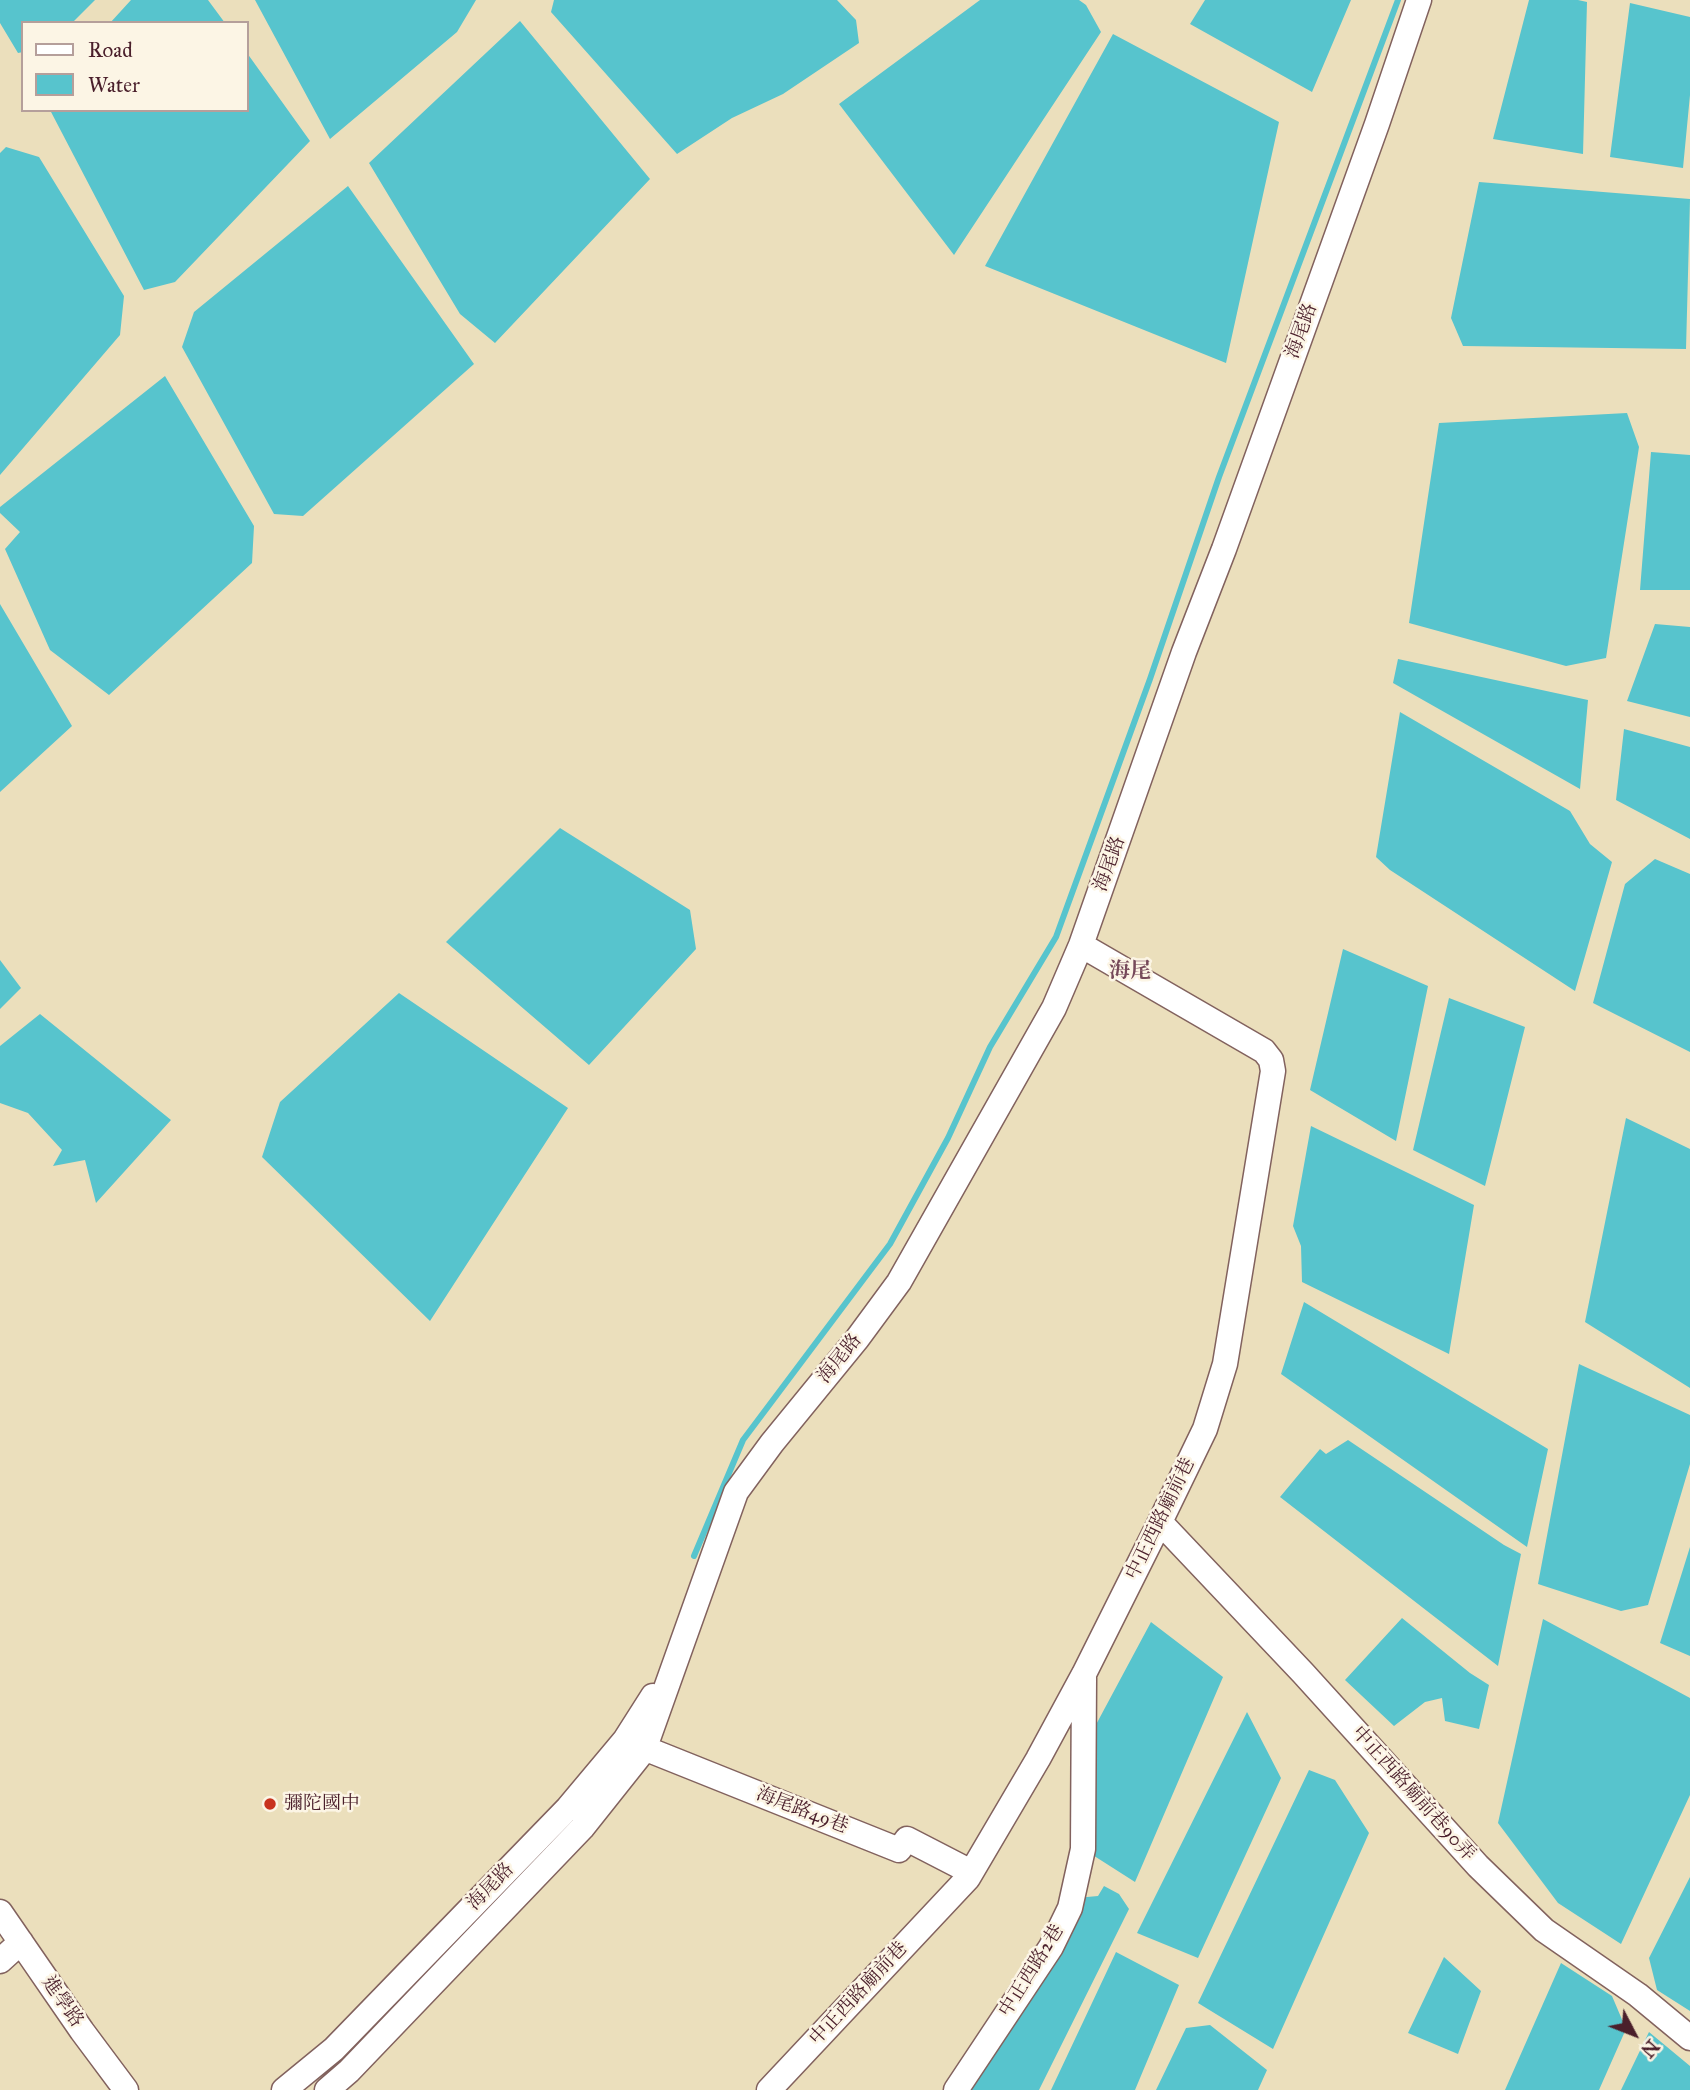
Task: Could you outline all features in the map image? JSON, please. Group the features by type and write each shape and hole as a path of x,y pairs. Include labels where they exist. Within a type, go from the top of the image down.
{"street":[{"name":"海尾路","path":"327,2090 349,2071 582,1828 634,1745 675,1663 736,1492 899,1282 1054,1008 1081,946 1184,652 1224,549 1377,124 1419,0"},
{"name":"中正西路廟前巷","path":"769,2090 971,1872 1038,1759 1084,1674 1160,1522 1205,1429 1225,1364 1273,1071 1271,1060 1264,1051 1081,946"},
{"name":"中正西路廟前巷90弄","path":"1160,1522 1303,1672 1478,1866 1544,1930 1638,1994 1690,2038"},
{"name":"中正西路2巷","path":"956,2090 1051,1947 1070,1908 1083,1850 1084,1674"},
{"name":"海尾路","path":"284,2090 334,2049 568,1808 634,1745"},
{"name":"海尾路49巷","path":"634,1745 899,1850 907,1839 971,1872"},
{"name":"進學路","path":"0,1912 126,2090"},
{"path":"0,1961 21,1942"}],"water":[{"path":"0,0 95,0 74,21 21,21 21,52 18,53 0,23"},
{"path":"131,0 208,0 224,21 112,21"},
{"path":"255,0 476,0 457,32 330,139"},
{"path":"554,0 837,0 856,20 859,43 783,94 732,118 677,154 551,12"},
{"path":"980,0 1079,0 1086,5 1101,32 954,255 839,104"},
{"path":"1205,0 1351,0 1312,92 1190,24"},
{"path":"1529,0 1587,2 1583,154 1493,139"},
{"path":"1630,3 1690,17 1690,95 1683,168 1610,157"},
{"path":"520,21 650,179 495,343 460,314 369,163"},
{"path":"1113,34 1279,122 1226,363 985,266"},
{"path":"248,54 310,141 175,282 144,290 51,112 248,112"},
{"path":"6,147 39,157 124,296 120,335 0,475 0,153"},
{"path":"1479,182 1690,199 1686,349 1463,346 1451,318"},
{"path":"348,186 474,364 303,516 274,514 182,347 194,312"},
{"path":"165,376 254,526 252,563 109,695 50,650 5,549 20,532 0,513 0,507"},
{"path":"1627,413 1639,447 1606,658 1566,666 1409,623 1439,423"},
{"path":"1651,452 1690,455 1690,590 1640,590"},
{"path":"0,604 72,726 0,792"},
{"path":"1655,624 1690,627 1690,717 1627,701"},
{"path":"1398,659 1588,700 1580,789 1393,683"},
{"path":"1400,712 1570,811 1590,844 1612,862 1575,991 1390,870 1376,857"},
{"path":"1624,729 1690,747 1690,839 1616,800"},
{"path":"560,828 690,910 696,949 589,1065 446,942"},
{"path":"1655,859 1690,874 1690,1052 1593,1003 1625,884"},
{"path":"1343,949 1428,986 1396,1141 1310,1090"},
{"path":"0,960 21,988 0,1009"},
{"path":"399,993 568,1108 430,1321 262,1157 280,1102"},
{"path":"1449,998 1525,1027 1485,1186 1413,1150"},
{"path":"40,1014 171,1120 96,1203 85,1160 53,1166 62,1150 28,1113 0,1103 0,1046"},
{"path":"1626,1118 1690,1149 1690,1388 1585,1322"},
{"path":"1311,1126 1474,1205 1449,1354 1302,1282 1301,1246 1293,1226"},
{"path":"1304,1302 1548,1449 1527,1547 1281,1374"},
{"path":"1579,1364 1690,1415 1690,1464 1648,1605 1621,1611 1538,1584"},
{"path":"1348,1440 1521,1554 1498,1666 1280,1497 1320,1449 1326,1454"},
{"path":"1690,1547 1690,1656 1660,1643"},
{"path":"1402,1618 1489,1685 1479,1729 1445,1721 1442,1698 1425,1702 1394,1726 1345,1680"},
{"path":"1543,1619 1690,1698 1690,1795 1621,1944 1558,1903 1498,1823"},
{"path":"1151,1622 1223,1677 1135,1882 1088,1852 1084,1747"},
{"path":"1247,1712 1281,1778 1198,1958 1137,1933"},
{"path":"1309,1770 1335,1780 1369,1833 1273,2049 1198,2003"},
{"path":"1690,1877 1690,2011 1657,1990 1649,1958"},
{"path":"1104,1886 1119,1894 1129,1909 1039,2090 967,2090 1076,1898 1098,1896"},
{"path":"1116,1952 1179,1985 1135,2090 1051,2090"},
{"path":"1444,1957 1481,1991 1458,2054 1408,2033"},
{"path":"1561,1963 1612,1996 1626,2029 1599,2090 1505,2090"},
{"path":"1210,2025 1267,2070 1258,2090 1156,2090 1186,2028"},
{"path":"1649,2032 1690,2066 1690,2090 1621,2090"}],"waterway":[{"path":"694,1556 743,1440 890,1244 948,1138 990,1047 1056,937 1150,679 1219,477 1398,0"}],"place":[{"name":"彌陀國中","path":"270,1804"}],"district":[{"name":"海尾","path":"1130,972"}]}
